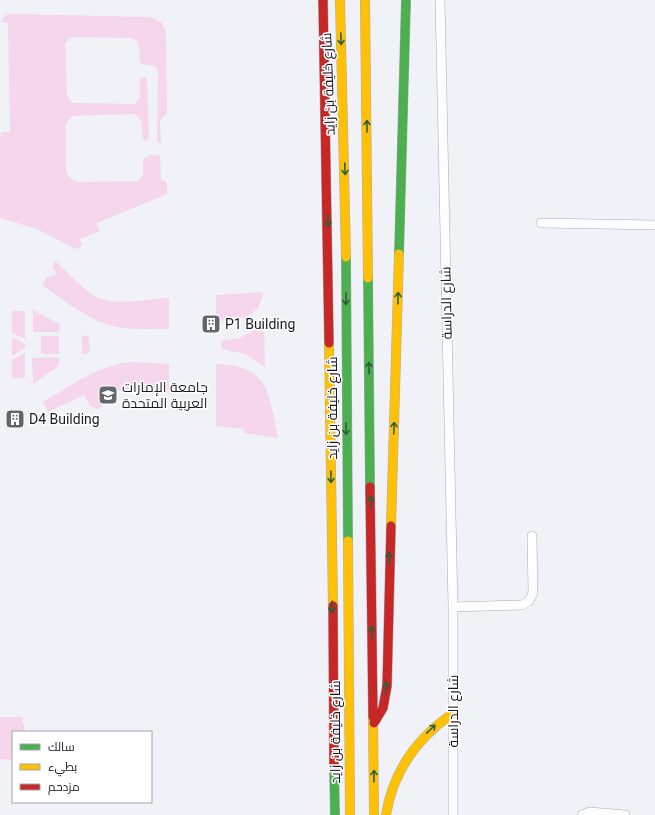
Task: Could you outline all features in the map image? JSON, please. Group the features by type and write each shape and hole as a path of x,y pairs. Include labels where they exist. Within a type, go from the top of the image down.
{"main road":[{"path":"323,0 333,573 332,685 335,815"},
{"name":"شارع خليفة بن زايد","path":"340,0 345,183 350,815"},
{"path":"365,0 374,815"},
{"path":"373,724 382,712 387,680 406,0"},
{"path":"386,815 390,793 401,768 414,748 439,722 452,714"}],"street":[{"name":"شارع الدراسة","path":"440,0 453,607 453,815"},
{"path":"541,223 655,225"},
{"path":"453,607 522,605 529,601 533,593 532,536"},
{"path":"582,815 590,812 626,815"}],"shaded area":[{"path":"8,14 151,17 162,23 166,32 167,113 160,120 161,144 157,141 158,71 155,66 141,64 139,45 137,42 131,38 76,37 70,38 65,43 67,95 73,103 135,104 140,97 140,79 144,77 147,79 149,138 146,141 143,139 141,121 135,114 72,116 66,124 66,169 69,176 75,181 81,182 137,181 143,176 143,159 150,155 160,156 161,179 167,183 167,194 97,223 100,231 80,239 82,246 75,249 37,229 0,218 0,140 1,132 10,132 8,23 1,22"},
{"path":"55,261 84,288 102,299 131,302 169,298 169,329 136,329 117,327 97,320 78,310 42,285 46,278 57,274 52,267"},
{"path":"263,292 261,301 257,308 247,317 216,321 216,295"},
{"path":"33,310 60,324 59,332 33,332"},
{"path":"12,311 25,311 25,339 12,333"},
{"path":"264,325 265,367 245,354 222,349 221,341 240,338"},
{"path":"82,335 89,337 90,352 82,355"},
{"path":"41,336 59,336 59,354 41,354"},
{"path":"12,337 25,344 25,348 12,356"},
{"path":"25,353 25,378 12,378 12,360"},
{"path":"59,357 59,366 33,384 32,358"},
{"path":"134,362 169,364 169,393 114,390 99,409 90,406 84,395 48,412 43,402 75,382 97,371"},
{"path":"216,364 234,366 247,370 257,377 264,385 269,396 278,438 243,433 244,429 216,426"},
{"path":"0,717 22,717 25,731 12,731 12,760 0,759"}],"traffic: fast":[{"path":"399,254 406,0"},
{"path":"346,257 348,541"},
{"path":"368,278 370,487"},
{"path":"334,764 335,815"}],"traffic: slow":[{"path":"340,0 346,257"},
{"path":"365,0 368,278"},
{"path":"391,526 399,254"},
{"path":"329,343 333,606"},
{"path":"348,541 350,815"},
{"path":"386,815 394,784 408,757 427,734 452,714"},
{"path":"373,717 374,815"}],"traffic: jam":[{"path":"323,0 329,343"},
{"path":"370,487 373,717"},
{"path":"374,723 383,708 387,686 391,526"},
{"path":"333,606 334,764"}],"place":[{"name":"P1 Building","path":"211,324"},
{"name":"جامعة الإمارات العربية المتحدة","path":"108,395"},
{"name":"D4 Building","path":"15,419"}]}
